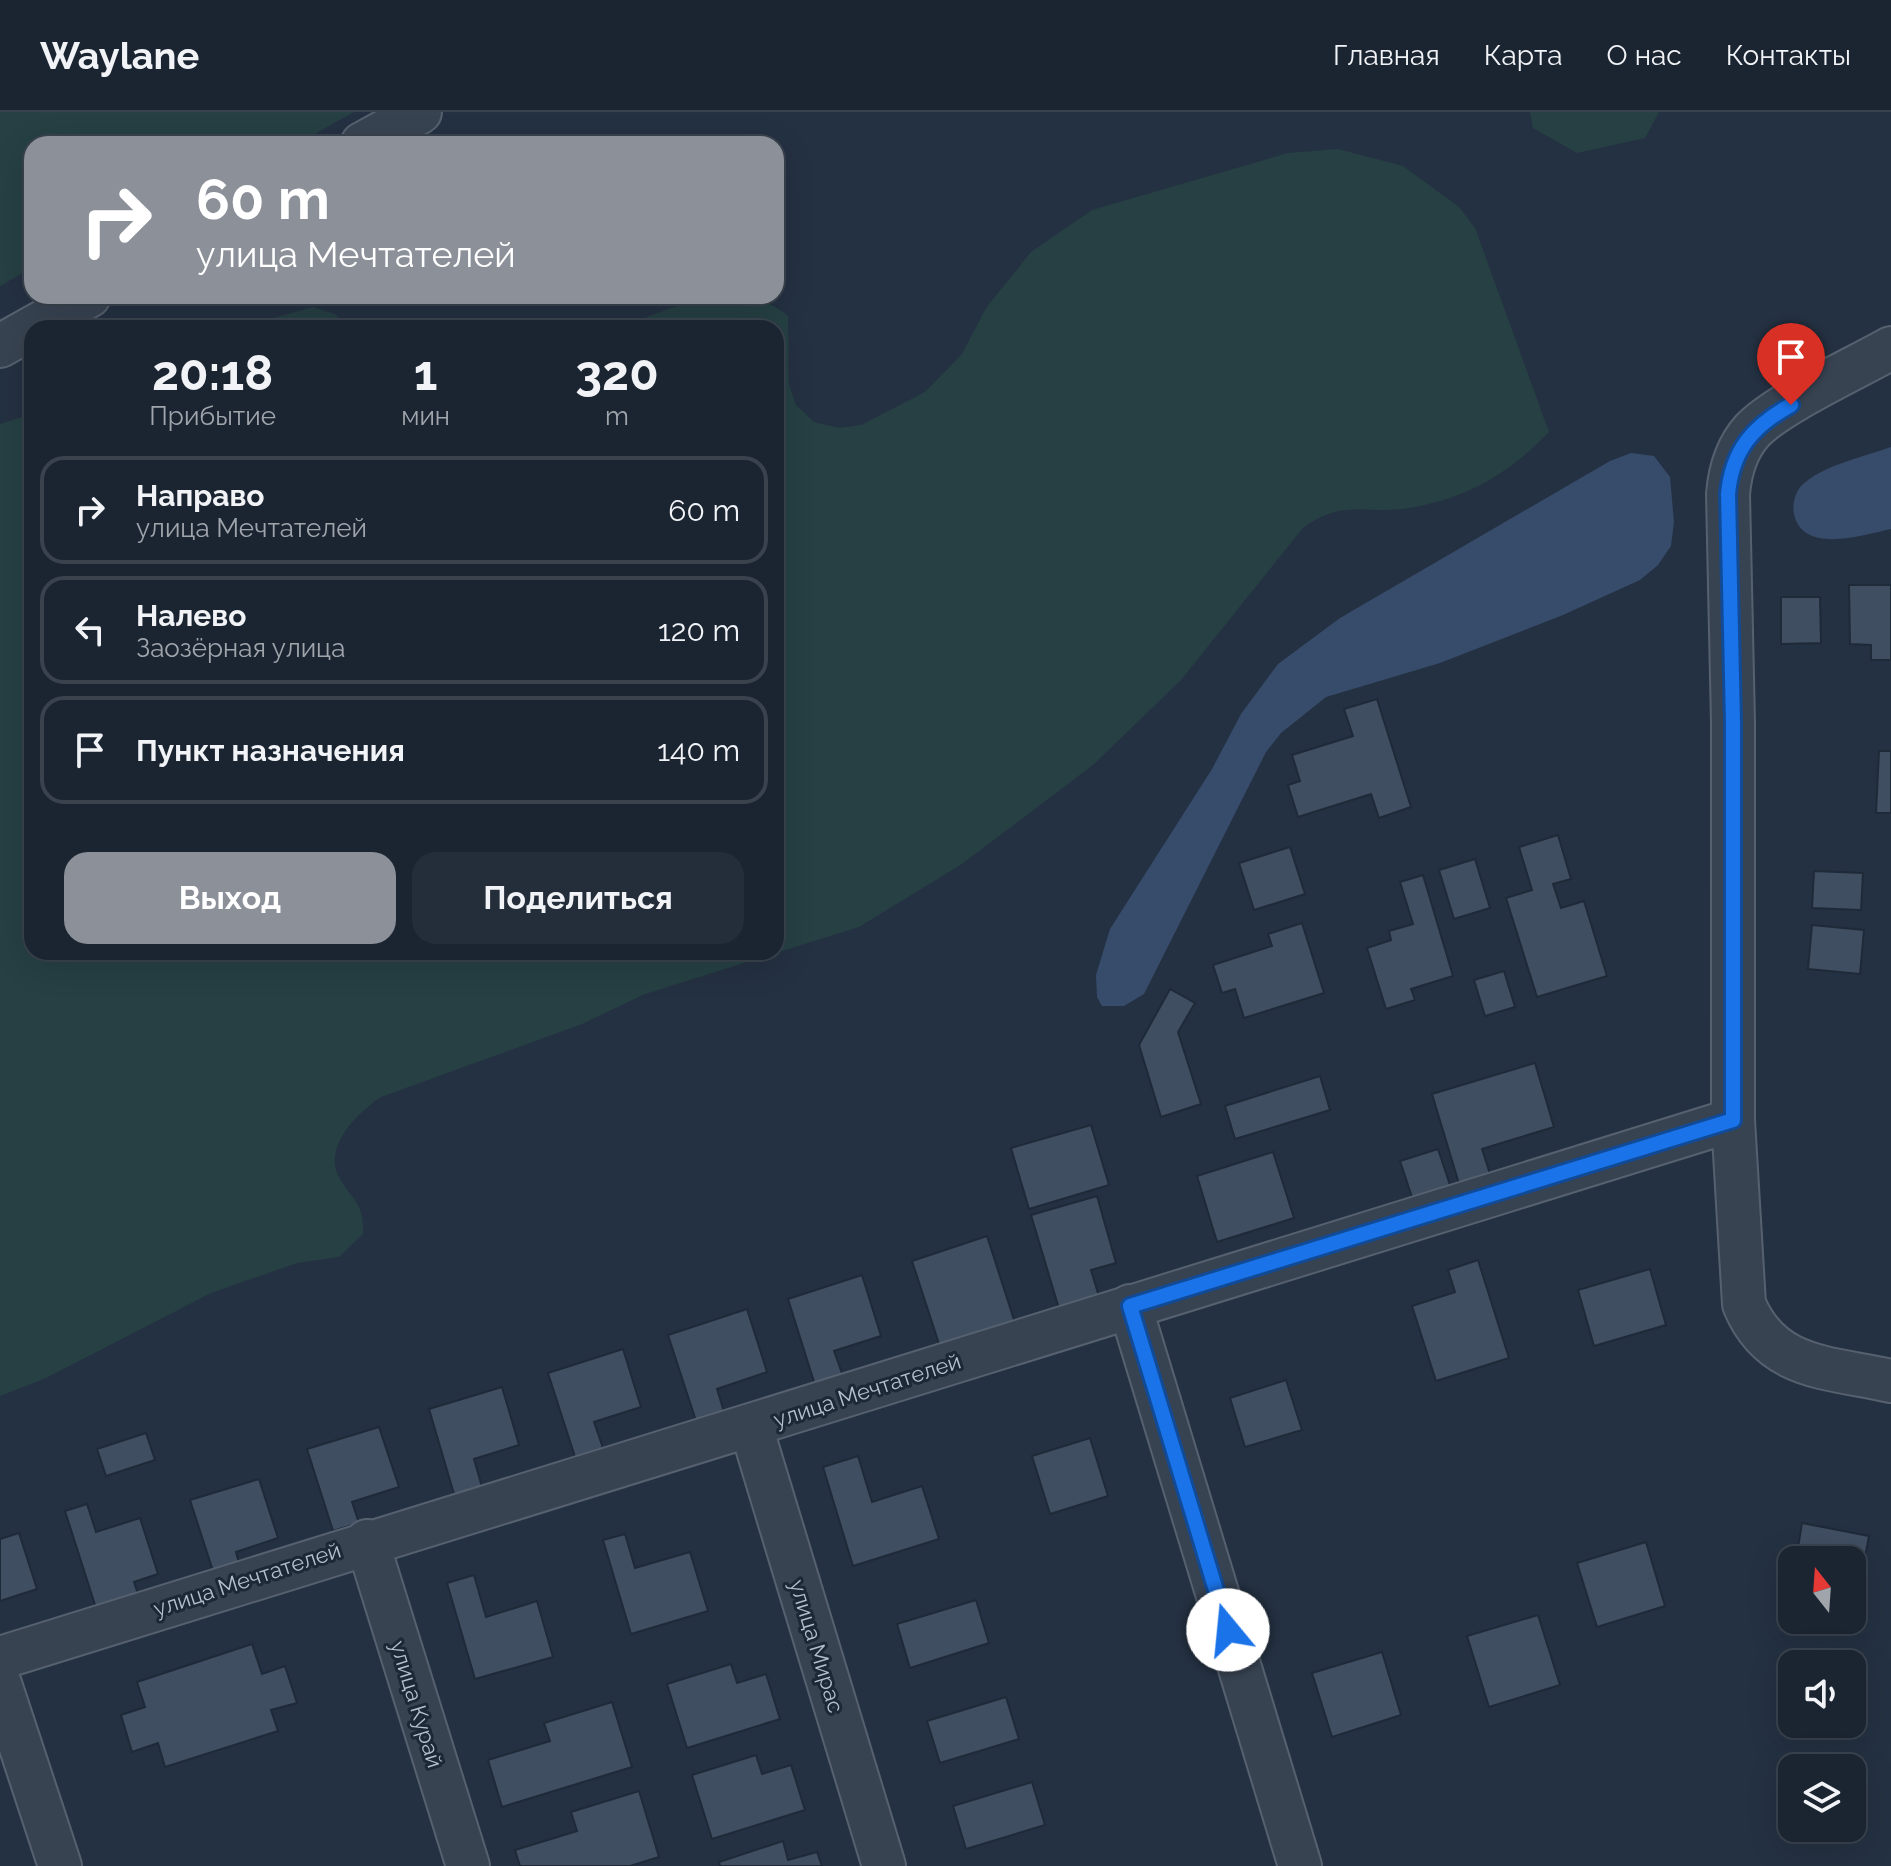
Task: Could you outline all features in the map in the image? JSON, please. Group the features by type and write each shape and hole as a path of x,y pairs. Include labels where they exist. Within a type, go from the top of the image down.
{"street":[{"path":"376,136 420,112"},
{"path":"46,320 75,304"},
{"path":"0,346 24,333"},
{"path":"1891,348 1766,419 1739,449 1730,471 1733,1120 1744,1304 1755,1330 1785,1355 1891,1381"},
{"name":"улица Мечтателей","path":"0,1658 367,1541 751,1427 1733,1120"},
{"path":"1130,1306 1300,1866"},
{"name":"улица Мирас","path":"751,1427 884,1866"},
{"name":"улица Курай","path":"367,1541 468,1866"},
{"path":"0,1684 60,1866"}],"green space":[{"path":"0,112 354,112 311,136 24,136 24,272 0,286"},
{"path":"1530,112 1659,112 1645,138 1577,153 1533,128"},
{"path":"1338,149 1403,166 1459,207 1475,228 1549,432 1502,472 1450,498 1394,510 1342,511 1316,519 1302,529 1181,680 1093,765 962,864 859,927 784,950 784,320 640,320 684,304 770,304 788,316 789,385 796,405 814,422 839,428 861,425 925,392 962,354 986,308 1031,252 1092,210 1288,153"},
{"path":"313,307 335,314 341,320 267,320"},
{"path":"24,416 24,960 754,960 645,994 582,1024 381,1097 353,1121 335,1155 335,1167 357,1204 363,1224 363,1234 339,1257 297,1263 211,1293 46,1378 0,1396 0,424"}],"water":[{"path":"1891,447 1891,529 1835,539 1809,534 1800,527 1793,507 1801,486 1820,472"},
{"path":"1631,453 1654,456 1670,477 1674,522 1671,546 1658,565 1640,580 1563,615 1440,663 1326,697 1281,733 1266,752 1144,994 1124,1006 1102,1006 1097,997 1096,975 1110,929 1212,769 1241,714 1278,664 1340,618 1610,461"}],"building":[{"path":"1849,585 1891,585 1891,660 1871,660 1871,645 1850,644"},
{"path":"1781,597 1820,597 1821,643 1781,644"},
{"path":"1377,699 1411,807 1379,818 1371,794 1298,817 1288,785 1300,781 1292,755 1353,736 1344,709"},
{"path":"1879,751 1891,751 1891,813 1876,813"},
{"path":"1558,835 1571,879 1553,884 1561,908 1584,901 1607,976 1537,997 1506,898 1532,890 1519,847"},
{"path":"1290,847 1305,894 1254,910 1239,863"},
{"path":"1475,859 1490,908 1454,919 1439,870"},
{"path":"1814,871 1863,873 1861,910 1812,908"},
{"path":"1423,875 1453,976 1411,989 1415,1000 1386,1009 1367,948 1391,940 1389,931 1413,924 1400,882"},
{"path":"1302,923 1324,993 1244,1018 1235,989 1222,993 1213,965 1272,946 1268,934"},
{"path":"1812,925 1864,930 1860,974 1808,969"},
{"path":"1504,971 1515,1007 1485,1016 1474,980"},
{"path":"1170,989 1195,1003 1178,1032 1201,1104 1161,1117 1139,1045"},
{"path":"1535,1063 1554,1127 1482,1149 1491,1177 1460,1187 1432,1094"},
{"path":"1320,1076 1330,1110 1235,1139 1225,1106"},
{"path":"1091,1125 1109,1185 1029,1209 1011,1148"},
{"path":"1438,1149 1453,1194 1415,1206 1400,1161"},
{"path":"1273,1152 1294,1218 1217,1242 1197,1176"},
{"path":"1097,1196 1116,1263 1091,1270 1100,1300 1060,1312 1031,1215"},
{"path":"987,1236 1016,1326 941,1350 912,1261"},
{"path":"1478,1260 1509,1358 1436,1381 1412,1306 1455,1292 1448,1270"},
{"path":"1650,1269 1666,1325 1594,1346 1578,1290"},
{"path":"862,1275 881,1336 834,1351 843,1376 815,1385 788,1299"},
{"path":"747,1309 767,1372 717,1389 725,1415 697,1424 668,1335"},
{"path":"623,1349 641,1407 594,1422 603,1448 575,1457 548,1373"},
{"path":"1286,1380 1302,1430 1245,1447 1230,1398"},
{"path":"502,1387 519,1445 474,1459 482,1487 454,1494 429,1409"},
{"path":"379,1427 399,1487 352,1502 359,1523 333,1531 307,1449"},
{"path":"146,1433 155,1460 106,1476 97,1449"},
{"path":"1090,1438 1108,1496 1050,1514 1032,1456"},
{"path":"858,1456 872,1502 922,1486 939,1539 853,1566 823,1467"},
{"path":"259,1479 278,1538 236,1552 239,1563 213,1571 190,1500"},
{"path":"87,1504 96,1532 140,1518 158,1574 134,1582 138,1594 96,1608 65,1511"},
{"path":"1802,1523 1869,1536 1866,1552 1866,1546 1798,1546"},
{"path":"19,1533 37,1589 0,1601 0,1539"},
{"path":"625,1534 635,1568 690,1552 708,1611 631,1634 603,1540"},
{"path":"1646,1542 1665,1606 1597,1627 1577,1563"},
{"path":"474,1575 486,1617 537,1601 553,1657 475,1679 447,1583"},
{"path":"976,1600 989,1643 910,1668 897,1624"},
{"path":"1538,1615 1560,1685 1489,1707 1467,1636"},
{"path":"252,1644 262,1674 285,1666 297,1703 271,1710 278,1731 165,1767 158,1743 132,1752 121,1715 145,1707 137,1682"},
{"path":"1382,1652 1401,1715 1332,1737 1312,1673"},
{"path":"731,1664 737,1683 766,1674 780,1719 687,1748 667,1684"},
{"path":"1006,1697 1019,1739 940,1763 927,1721"},
{"path":"612,1702 632,1767 502,1807 488,1760 550,1741 544,1723"},
{"path":"756,1755 762,1774 791,1765 805,1810 712,1839 692,1775"},
{"path":"1032,1782 1045,1825 966,1849 953,1806"},
{"path":"639,1791 659,1857 630,1866 520,1866 515,1850 577,1831 571,1812"},
{"path":"783,1841 788,1860 817,1852 822,1866 720,1866 719,1862"}],"route":[{"path":"1228,1630 1130,1306 1733,1120 1733,723 1728,494 1730,471 1739,449 1766,419 1791,405"}]}
